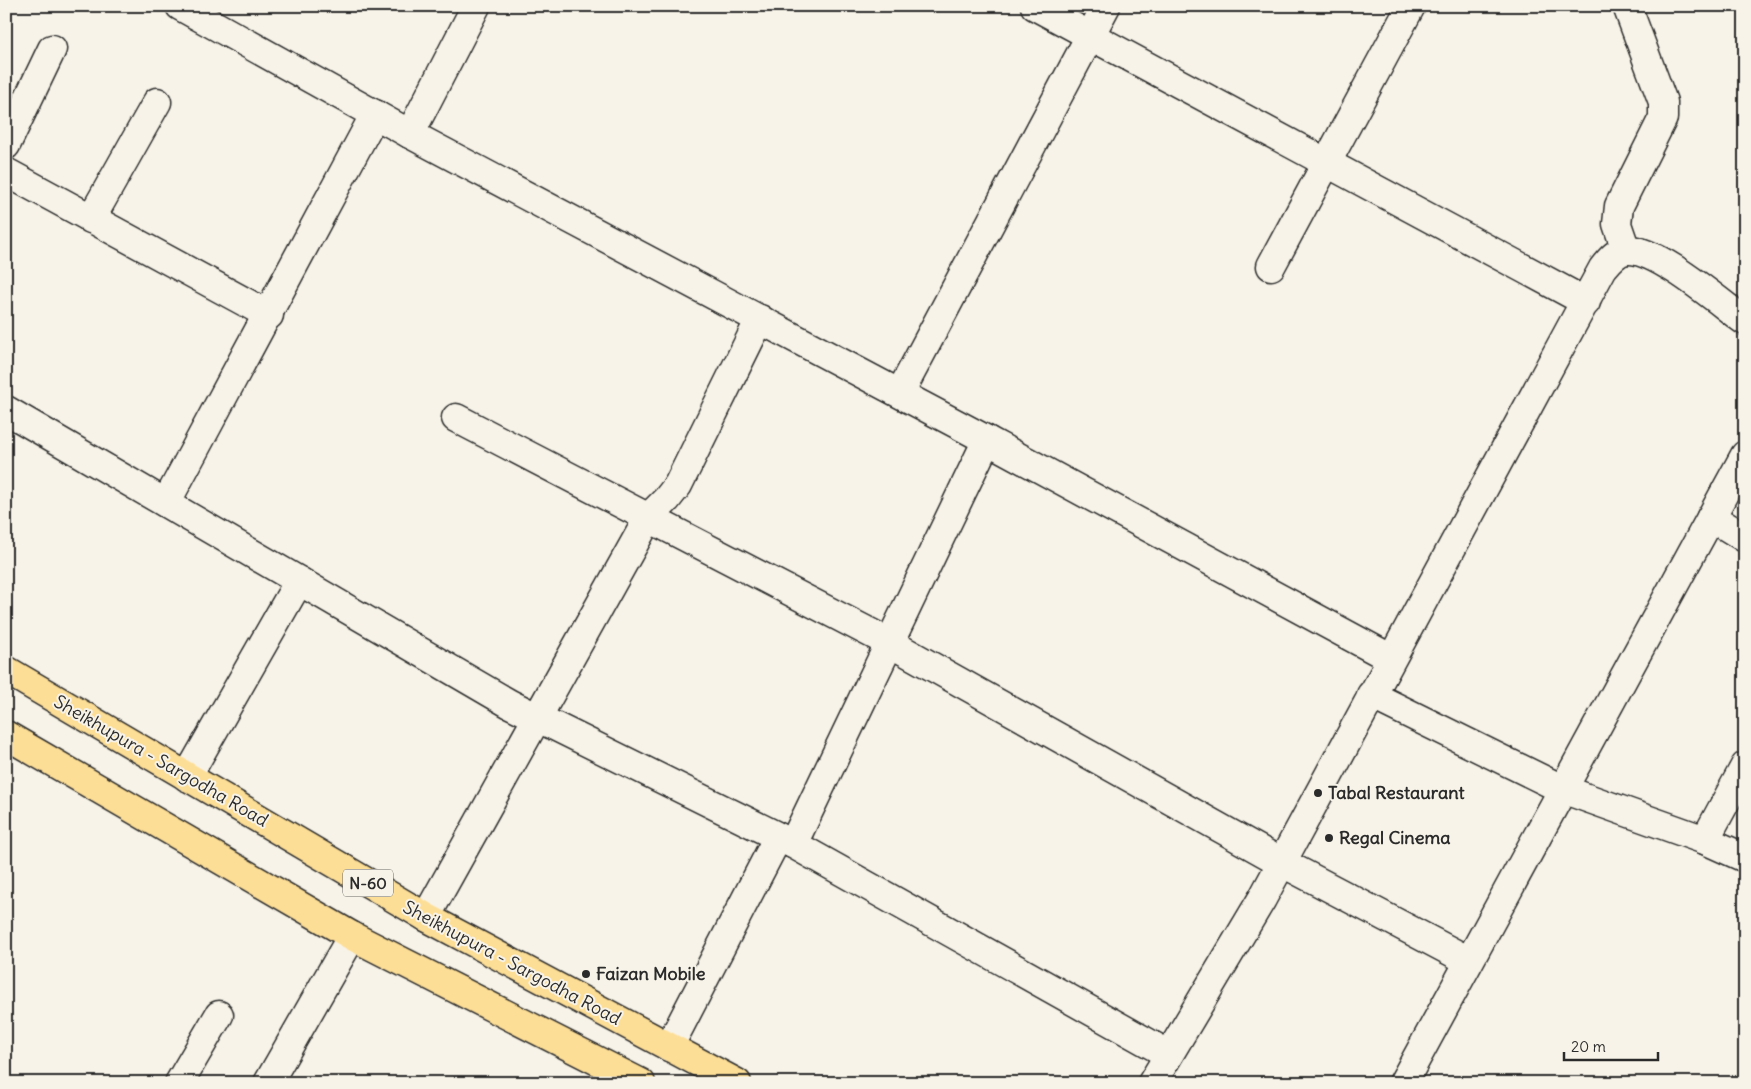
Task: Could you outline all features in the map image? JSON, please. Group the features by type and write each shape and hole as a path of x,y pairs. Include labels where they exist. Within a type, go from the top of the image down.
{"highway":[{"name":"Sheikhupura - Sargodha Road","path":"6,670 426,917 737,1083"},
{"path":"6,735 352,936 640,1083"}],"street":[{"path":"180,6 410,134 900,393 1390,658"},
{"path":"410,134 476,6"},
{"path":"1035,6 1586,302"},
{"path":"900,393 1106,6"},
{"path":"1270,266 1411,6"},
{"path":"1626,250 1617,224 1619,206 1663,118 1664,112 1664,102 1627,6"},
{"path":"6,145 14,108 52,49"},
{"path":"91,219 157,102"},
{"path":"166,503 269,315 375,114"},
{"path":"6,172 269,315"},
{"path":"1152,1083 1262,899 1390,658 1603,268 1615,255 1626,250 1656,258 1745,321"},
{"path":"426,917 649,517 678,485 760,319"},
{"path":"6,410 510,704 786,840 1168,1054"},
{"path":"456,418 890,643 1280,862 1469,961"},
{"path":"669,1047 786,840 890,643 987,440"},
{"path":"1403,1083 1745,455"},
{"path":"1711,517 1745,538"},
{"path":"187,777 299,580"},
{"path":"1371,695 1562,789 1705,840 1745,858"},
{"path":"1705,840 1745,766"},
{"path":"268,1083 352,936"},
{"path":"179,1083 219,1014"}],"place":[{"name":"Tabal Restaurant","path":"1318,793"},
{"name":"Regal Cinema","path":"1329,838"},
{"name":"Faizan Mobile","path":"586,974"}]}
